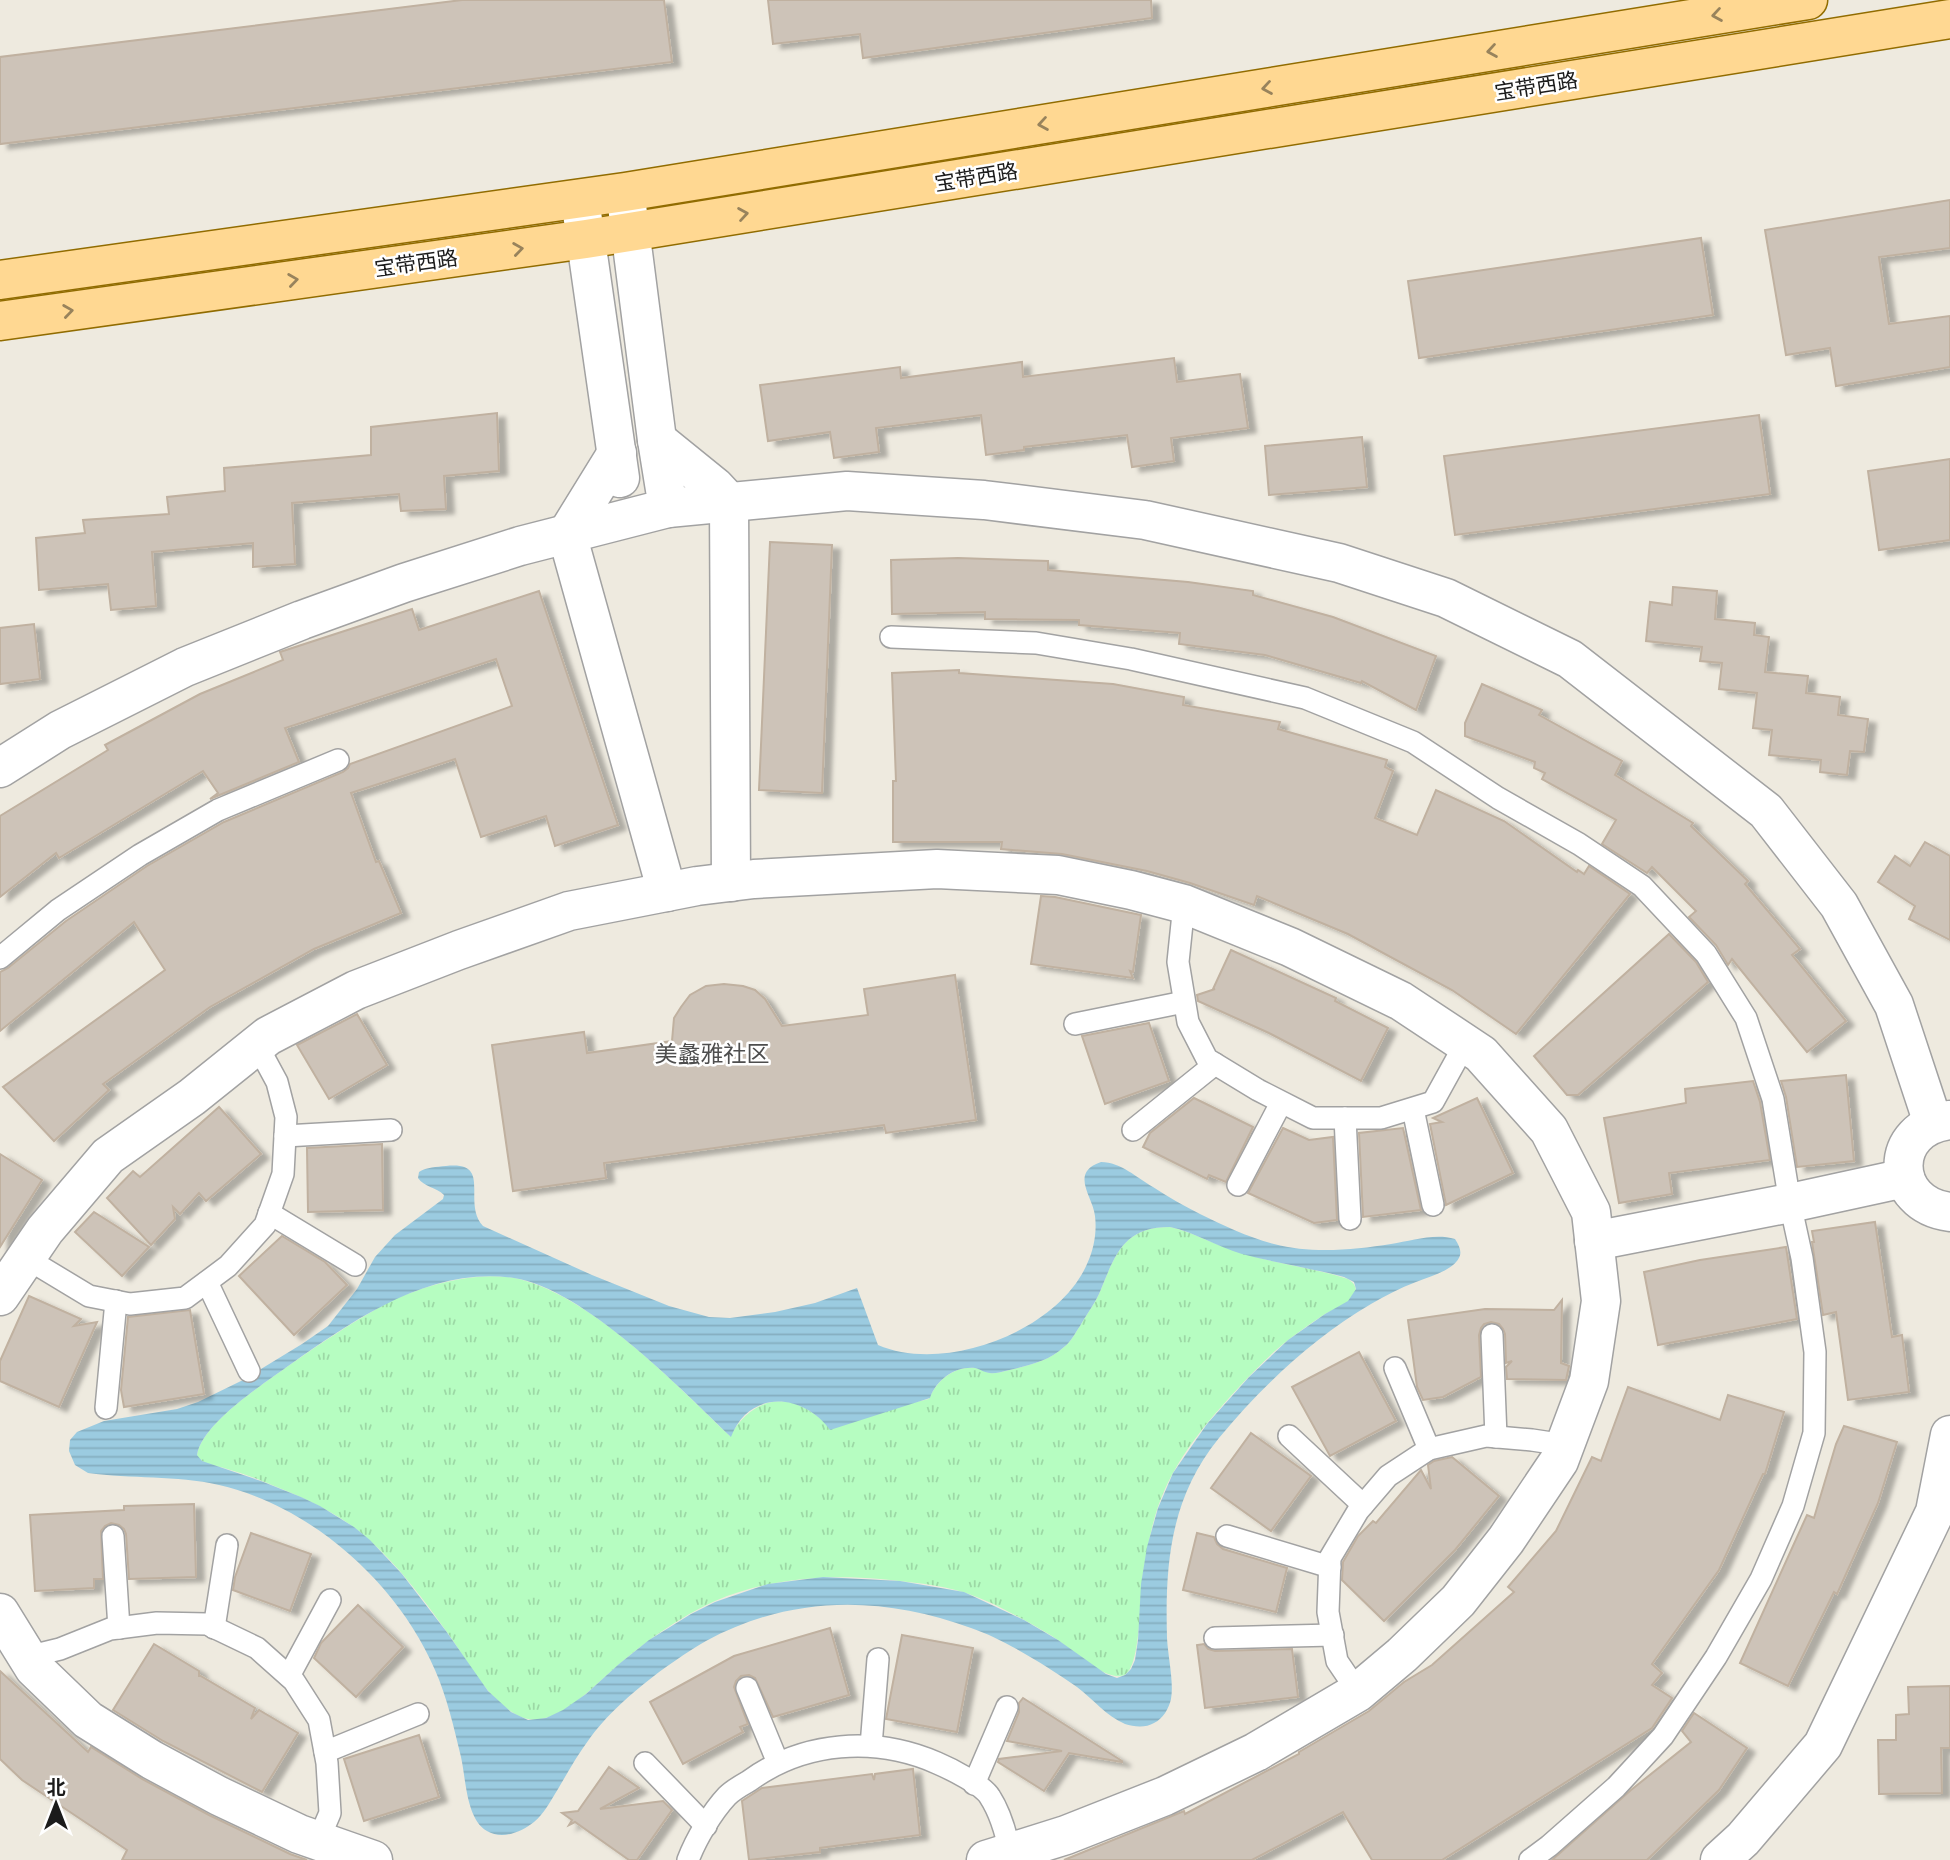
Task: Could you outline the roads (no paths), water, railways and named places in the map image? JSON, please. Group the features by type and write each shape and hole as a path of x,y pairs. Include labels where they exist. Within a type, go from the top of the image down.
{"main road":[{"name":"宝带西路","path":"0,280 580,199 1808,0"},
{"name":"宝带西路","path":"0,321 586,239 1950,19"}],"street":[{"path":"625,192 668,508"},
{"path":"580,199 625,519"},
{"path":"657,440 715,486 729,502 731,882"},
{"path":"617,453 567,534 667,892"},
{"path":"0,768 60,730 185,667 302,620 404,583 520,546 668,508 847,491 984,500 1144,520 1339,563 1446,598 1570,659 1766,811 1839,905 1894,1005 1941,1122 1921,1130 1911,1139 1903,1165 1905,1178 1909,1188 1922,1203 1950,1212"},
{"path":"0,1296 46,1230 108,1156 192,1097 268,1036 356,990 569,911 754,879 937,869 1058,875 1184,904 1290,947 1401,1001 1481,1054 1549,1130 1591,1212 1601,1301 1589,1381 1559,1461 1506,1539 1458,1601 1402,1655 1358,1692 1256,1752 1165,1796 1066,1835 998,1856"},
{"path":"1594,1241 1905,1178"},
{"path":"1720,1860 1743,1839 1823,1745 1935,1512 1950,1435"},
{"path":"0,1614 34,1668 88,1720 219,1796 299,1834 373,1860"}],"lane":[{"path":"891,637 1036,643 1131,659 1305,698 1413,742 1498,797 1580,844 1642,886 1706,954 1746,1018 1773,1099 1802,1258 1815,1352 1814,1433 1793,1506 1761,1579 1716,1657 1663,1736 1616,1787 1530,1860"},
{"path":"0,958 58,910 151,849 218,810 338,760"},
{"path":"1184,904 1178,962 1188,1022 1207,1059 1313,1118 1381,1118 1433,1102 1465,1044"},
{"path":"1075,1024 1184,1002"},
{"path":"26,1258 89,1296 130,1304 185,1298 228,1266 265,1225 283,1174 286,1117 277,1082 257,1045"},
{"path":"1133,1130 1215,1064"},
{"path":"1238,1185 1281,1102"},
{"path":"1413,1109 1433,1205"},
{"path":"1345,1118 1350,1219"},
{"path":"285,1136 391,1130"},
{"path":"269,1213 355,1265"},
{"path":"208,1282 249,1371"},
{"path":"106,1408 116,1301"},
{"path":"1493,1335 1496,1437"},
{"path":"1395,1368 1429,1449"},
{"path":"1289,1436 1363,1505"},
{"path":"1358,1692 1337,1661 1328,1612 1330,1558 1363,1505 1388,1476 1429,1449 1486,1436 1565,1446"},
{"path":"113,1536 119,1628"},
{"path":"1227,1536 1330,1567"},
{"path":"214,1628 227,1545"},
{"path":"289,1676 330,1600"},
{"path":"27,1657 60,1649 110,1629 157,1623 208,1625 257,1648 294,1681 319,1720 325,1752 330,1813 318,1841"},
{"path":"1215,1638 1332,1635"},
{"path":"871,1746 878,1659"},
{"path":"747,1688 778,1763"},
{"path":"974,1784 1007,1707"},
{"path":"325,1752 418,1714"},
{"path":"688,1860 696,1840 727,1796 768,1767 816,1749 871,1746 918,1755 957,1772 989,1794 1006,1831 998,1856"},
{"path":"646,1763 706,1826"}],"water":[{"path":"1101,1162 1115,1165 1200,1214 1236,1231 1274,1244 1332,1250 1447,1237 1455,1239 1460,1250 1459,1259 1449,1268 1398,1289 1371,1304 1329,1332 1289,1364 1219,1438 1203,1461 1180,1508 1170,1558 1167,1638 1171,1699 1163,1716 1147,1726 1132,1726 1118,1721 1053,1671 1011,1646 971,1628 937,1617 870,1605 803,1608 738,1626 706,1641 659,1672 601,1724 581,1750 538,1819 518,1832 493,1834 480,1825 471,1808 447,1702 419,1638 399,1607 348,1553 318,1530 253,1495 203,1482 88,1473 75,1465 69,1451 70,1440 77,1432 104,1421 177,1409 198,1402 243,1380 328,1326 357,1289 375,1257 395,1235 443,1199 444,1195 418,1178 419,1172 428,1168 460,1166 469,1170 473,1176 477,1216 483,1226 669,1306 709,1317 730,1318 815,1303 857,1288 878,1345 905,1353 935,1354 966,1350 997,1341 1026,1327 1052,1309 1072,1288 1087,1264 1096,1228 1093,1208 1085,1186 1086,1172","holes":["1154,1228 1179,1229 1242,1254 1344,1277 1354,1282 1356,1289 1348,1301 1288,1340 1249,1377 1207,1424 1173,1473 1158,1508 1147,1547 1135,1660 1131,1669 1117,1678 1106,1674 1024,1620 964,1592 900,1581 823,1577 768,1584 715,1602 649,1640 586,1694 563,1710 546,1718 528,1720 511,1712 488,1691 402,1574 354,1527 301,1497 202,1461 197,1455 201,1443 222,1417 266,1382 341,1330 395,1300 424,1288 483,1276 514,1278 541,1286 600,1320 658,1368 731,1437 739,1421 750,1410 777,1402 792,1403 806,1409 830,1430 930,1398 947,1375 960,1369 975,1368 995,1373 1029,1365 1058,1352 1073,1337 1097,1298 1122,1246 1141,1232"]}],"district":[{"name":"美蠡雅社区","path":"712,1054"}]}
